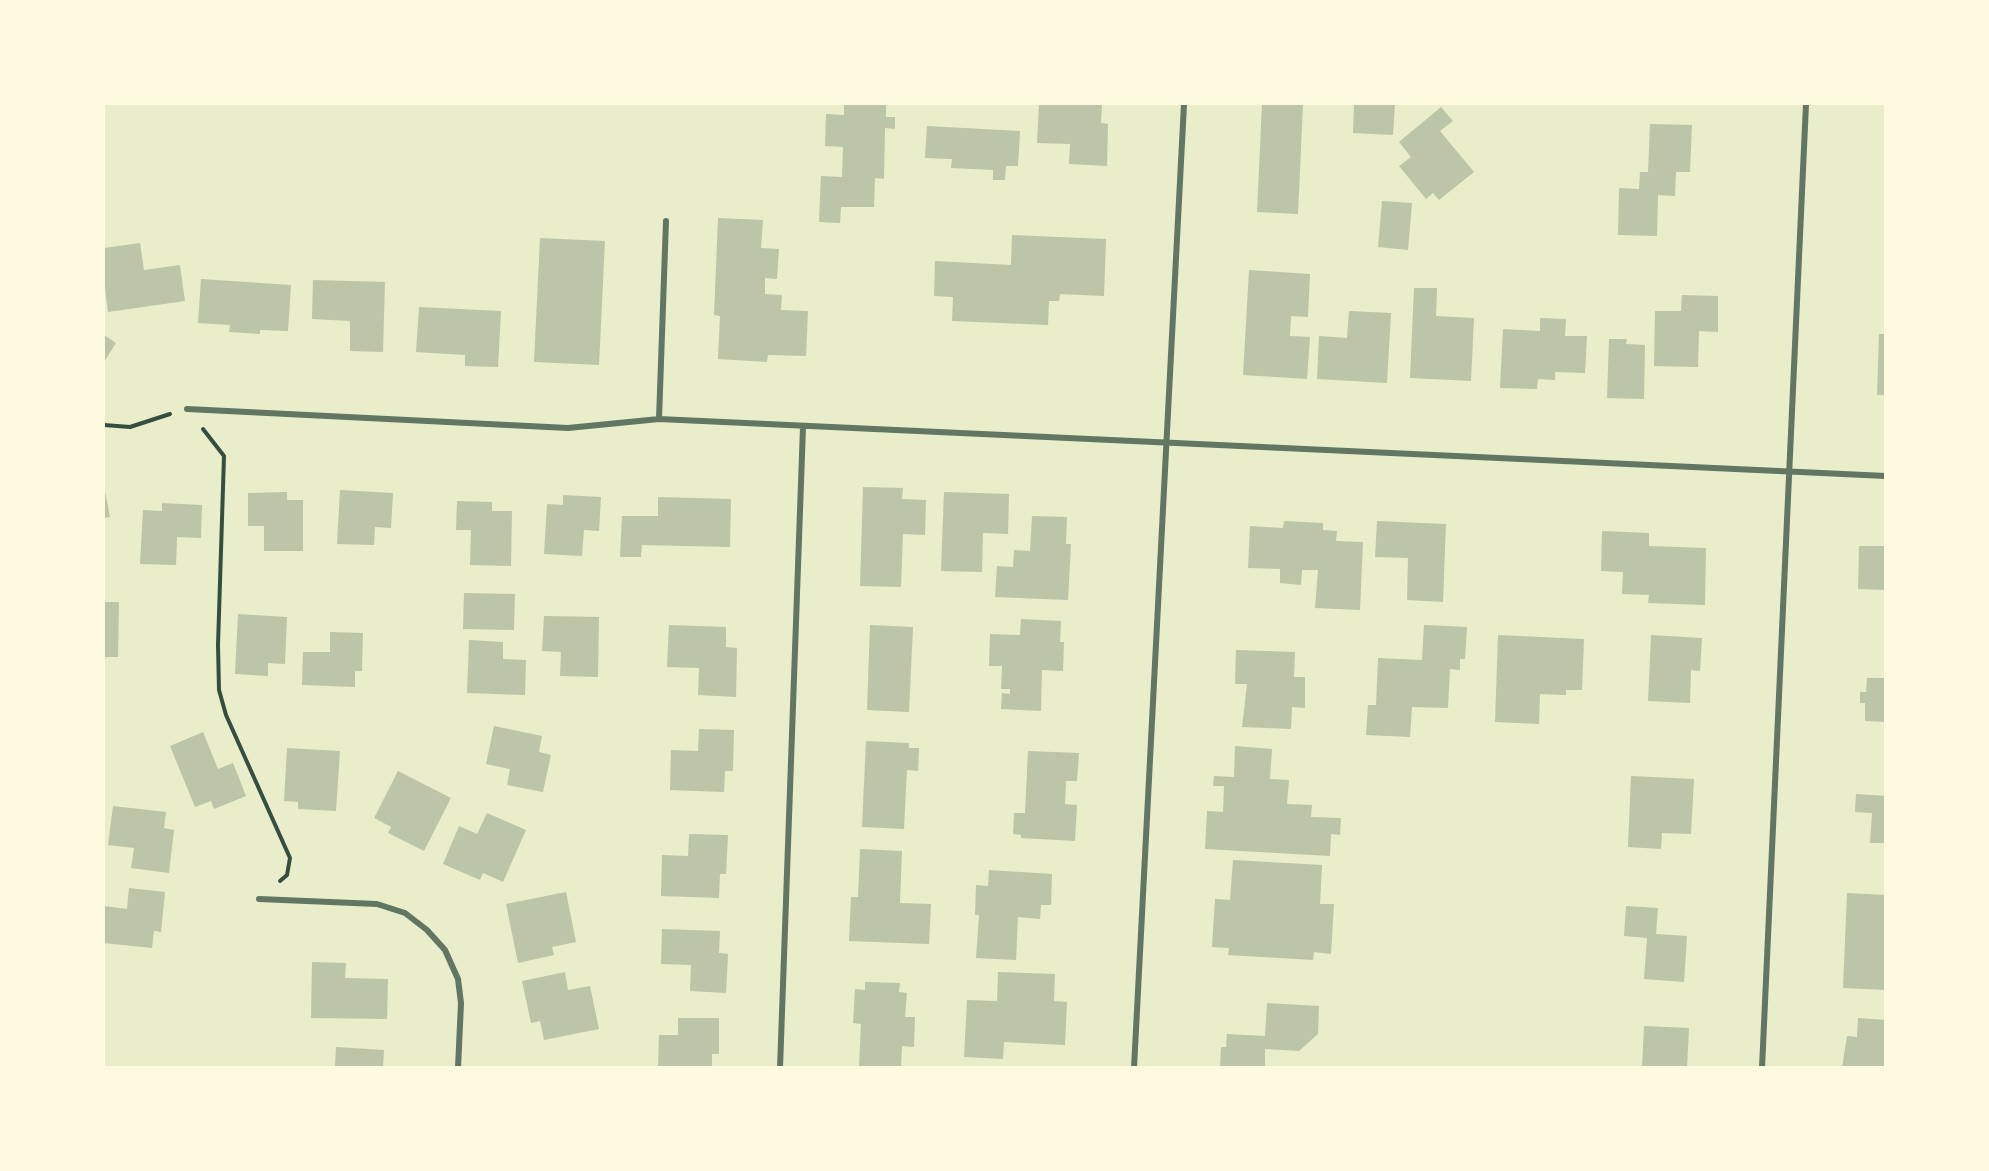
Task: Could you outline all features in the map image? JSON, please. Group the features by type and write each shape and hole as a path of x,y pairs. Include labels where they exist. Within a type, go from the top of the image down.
{"street":[{"path":"1134,1068 1184,104"},
{"path":"1762,1068 1806,104"},
{"path":"659,419 666,222"},
{"path":"187,409 568,428 659,419 1886,476"},
{"path":"780,1068 803,427"},
{"path":"259,899 377,904 405,913 427,930 445,950 458,979 460,1003 458,1068"}],"path":[{"path":"104,425 130,427 187,409 224,456 218,645 219,690 226,715 290,858 287,875 259,899"}],"building":[{"path":"844,104 886,104 886,117 895,117 895,129 885,128 884,179 875,178 874,207 841,207 840,223 819,222 821,176 842,177 843,147 825,146 826,114 844,115"},
{"path":"1039,104 1102,104 1101,123 1108,124 1107,166 1069,164 1070,144 1037,143"},
{"path":"1262,104 1303,104 1298,214 1257,212"},
{"path":"1354,104 1395,104 1393,135 1353,133"},
{"path":"1441,107 1453,121 1440,131 1474,172 1439,200 1433,193 1426,199 1399,166 1411,157 1399,142"},
{"path":"1650,124 1692,125 1690,172 1676,172 1675,196 1658,195 1657,236 1618,235 1619,188 1639,189 1640,172 1648,172"},
{"path":"927,126 1020,131 1018,166 1006,166 1005,180 993,180 993,170 951,168 952,159 925,158"},
{"path":"1382,201 1412,203 1408,250 1378,247"},
{"path":"718,218 763,220 761,248 779,249 777,279 765,278 765,294 782,295 781,310 808,311 806,356 768,355 767,362 718,359 720,316 714,315"},
{"path":"1012,235 1106,239 1104,296 1060,294 1059,301 1049,301 1048,325 952,321 953,297 934,296 935,261 1011,265"},
{"path":"540,238 605,241 599,365 534,362"},
{"path":"140,243 144,270 180,265 185,301 108,312 104,280 104,248"},
{"path":"1249,270 1310,274 1308,317 1291,316 1290,336 1310,337 1307,379 1243,375"},
{"path":"201,279 291,285 288,331 260,330 260,334 229,332 230,325 198,323"},
{"path":"313,280 385,282 383,352 350,351 350,321 312,319"},
{"path":"1414,288 1437,288 1436,316 1474,318 1471,381 1410,378"},
{"path":"1682,295 1718,296 1718,332 1699,331 1698,367 1654,366 1655,311 1681,311"},
{"path":"419,307 501,311 498,367 465,366 465,355 416,352"},
{"path":"1349,311 1391,313 1387,383 1317,379 1319,336 1347,338"},
{"path":"1540,318 1566,319 1565,336 1587,336 1585,373 1555,372 1555,380 1538,379 1537,389 1500,388 1503,329 1540,331"},
{"path":"1879,334 1886,334 1886,395 1877,395"},
{"path":"104,335 116,343 104,362"},
{"path":"1609,339 1627,339 1626,344 1645,345 1644,399 1607,398"},
{"path":"104,486 110,517 104,518"},
{"path":"863,487 903,488 902,499 926,500 925,535 903,534 901,587 860,586"},
{"path":"340,490 393,493 391,528 375,527 374,545 337,544"},
{"path":"287,492 287,500 303,500 303,551 264,551 264,526 248,526 248,493"},
{"path":"944,492 1009,494 1008,534 983,533 982,572 941,571"},
{"path":"563,495 601,497 599,531 584,530 582,556 544,554 547,504 563,505"},
{"path":"658,497 731,499 730,547 642,545 641,557 620,557 622,516 658,516"},
{"path":"457,501 492,502 492,511 512,511 511,566 470,565 471,530 456,530"},
{"path":"162,503 202,505 201,538 177,537 176,565 140,564 143,510 162,511"},
{"path":"1032,516 1067,517 1066,544 1071,544 1068,600 995,597 997,566 1013,567 1014,550 1030,551"},
{"path":"1284,521 1323,523 1323,530 1337,531 1336,541 1363,542 1360,610 1315,608 1318,570 1302,570 1301,585 1280,583 1280,569 1248,568 1250,526 1283,528"},
{"path":"1377,521 1446,524 1443,602 1407,600 1408,558 1375,557"},
{"path":"1602,531 1649,533 1649,546 1706,548 1705,605 1648,603 1649,595 1622,594 1623,572 1601,571"},
{"path":"1859,546 1886,546 1886,590 1858,589"},
{"path":"464,593 515,594 514,630 463,629"},
{"path":"104,602 119,602 118,657 104,657"},
{"path":"238,614 287,617 285,664 268,663 268,676 235,674"},
{"path":"544,616 599,617 598,677 560,676 561,652 542,651"},
{"path":"1021,619 1061,621 1060,642 1064,642 1063,671 1042,670 1041,711 1001,709 1002,693 1010,694 1010,689 1001,689 1002,666 989,666 990,634 1020,635"},
{"path":"669,625 726,627 726,647 737,648 736,697 698,695 699,668 667,667"},
{"path":"870,625 913,627 909,712 867,710"},
{"path":"1424,625 1467,627 1465,659 1460,659 1460,670 1450,669 1448,708 1412,707 1410,737 1366,735 1368,705 1376,705 1378,658 1422,660"},
{"path":"330,632 363,633 362,671 355,671 355,687 302,685 303,652 330,652"},
{"path":"1498,635 1584,639 1582,690 1566,690 1566,695 1540,694 1539,724 1495,722"},
{"path":"1651,635 1702,638 1700,671 1691,670 1690,703 1648,701"},
{"path":"469,640 503,642 503,659 526,660 525,695 467,693"},
{"path":"1236,650 1295,652 1294,677 1305,677 1305,708 1292,707 1291,729 1242,727 1247,684 1235,684"},
{"path":"1867,678 1886,678 1886,722 1865,721 1865,703 1860,703 1860,692 1866,692"},
{"path":"494,726 542,736 539,752 551,755 543,792 507,785 510,769 486,764"},
{"path":"699,729 734,730 733,771 725,771 724,792 670,790 671,750 698,751"},
{"path":"203,732 218,769 233,763 246,796 214,809 211,801 195,807 170,746"},
{"path":"866,741 909,743 909,748 919,748 918,771 907,770 904,829 862,827"},
{"path":"1235,746 1272,749 1270,779 1289,780 1287,804 1312,805 1311,817 1341,818 1340,835 1331,834 1330,856 1205,849 1207,811 1223,812 1224,786 1213,786 1214,776 1234,777"},
{"path":"287,748 340,751 336,811 298,809 298,802 284,801"},
{"path":"1028,751 1079,753 1077,781 1066,781 1065,804 1077,805 1075,841 1021,838 1021,835 1013,834 1014,813 1025,813"},
{"path":"398,771 451,798 424,851 388,833 391,827 374,818"},
{"path":"1631,776 1694,779 1691,834 1662,833 1661,849 1628,847"},
{"path":"1856,794 1886,796 1886,843 1870,843 1872,813 1855,812"},
{"path":"113,806 166,812 164,828 174,830 169,873 131,868 134,848 108,845"},
{"path":"487,813 526,830 503,882 483,873 480,880 443,864 459,826 477,834"},
{"path":"689,834 728,835 726,874 720,874 719,898 661,896 662,855 688,856"},
{"path":"860,849 902,851 900,903 931,904 929,944 849,941 851,897 858,897"},
{"path":"1233,860 1322,865 1320,904 1334,904 1331,954 1314,952 1313,960 1228,955 1229,948 1212,947 1215,899 1230,900"},
{"path":"989,870 1052,874 1051,905 1041,905 1040,919 1018,917 1016,960 976,958 979,915 975,915 976,885 988,886"},
{"path":"129,888 165,892 161,932 154,931 152,948 104,943 104,906 127,909"},
{"path":"566,892 576,942 552,947 554,955 518,963 506,904"},
{"path":"1847,893 1886,895 1886,990 1843,988"},
{"path":"1626,906 1658,908 1656,934 1687,936 1684,982 1644,979 1647,938 1624,936"},
{"path":"662,929 720,931 719,953 728,954 726,993 690,991 691,965 661,964"},
{"path":"312,962 346,963 345,978 388,979 387,1019 311,1018"},
{"path":"565,972 568,990 590,986 599,1029 544,1040 540,1021 531,1023 522,981"},
{"path":"998,972 1055,974 1054,1001 1067,1002 1065,1045 1004,1042 1003,1059 964,1057 967,1000 997,1001"},
{"path":"865,982 900,983 899,992 907,993 905,1017 915,1017 914,1047 902,1046 901,1068 859,1068 861,1024 853,1023 855,989 865,990"},
{"path":"1267,1003 1319,1006 1318,1034 1299,1051 1265,1049 1265,1068 1220,1067 1221,1047 1226,1047 1227,1034 1265,1036"},
{"path":"678,1018 719,1018 719,1054 712,1054 712,1068 658,1068 659,1035 678,1035"},
{"path":"1858,1018 1886,1020 1886,1068 1842,1068 1847,1036 1857,1037"},
{"path":"1644,1026 1689,1028 1687,1068 1642,1068"},
{"path":"336,1047 384,1050 383,1068 335,1068"}]}
